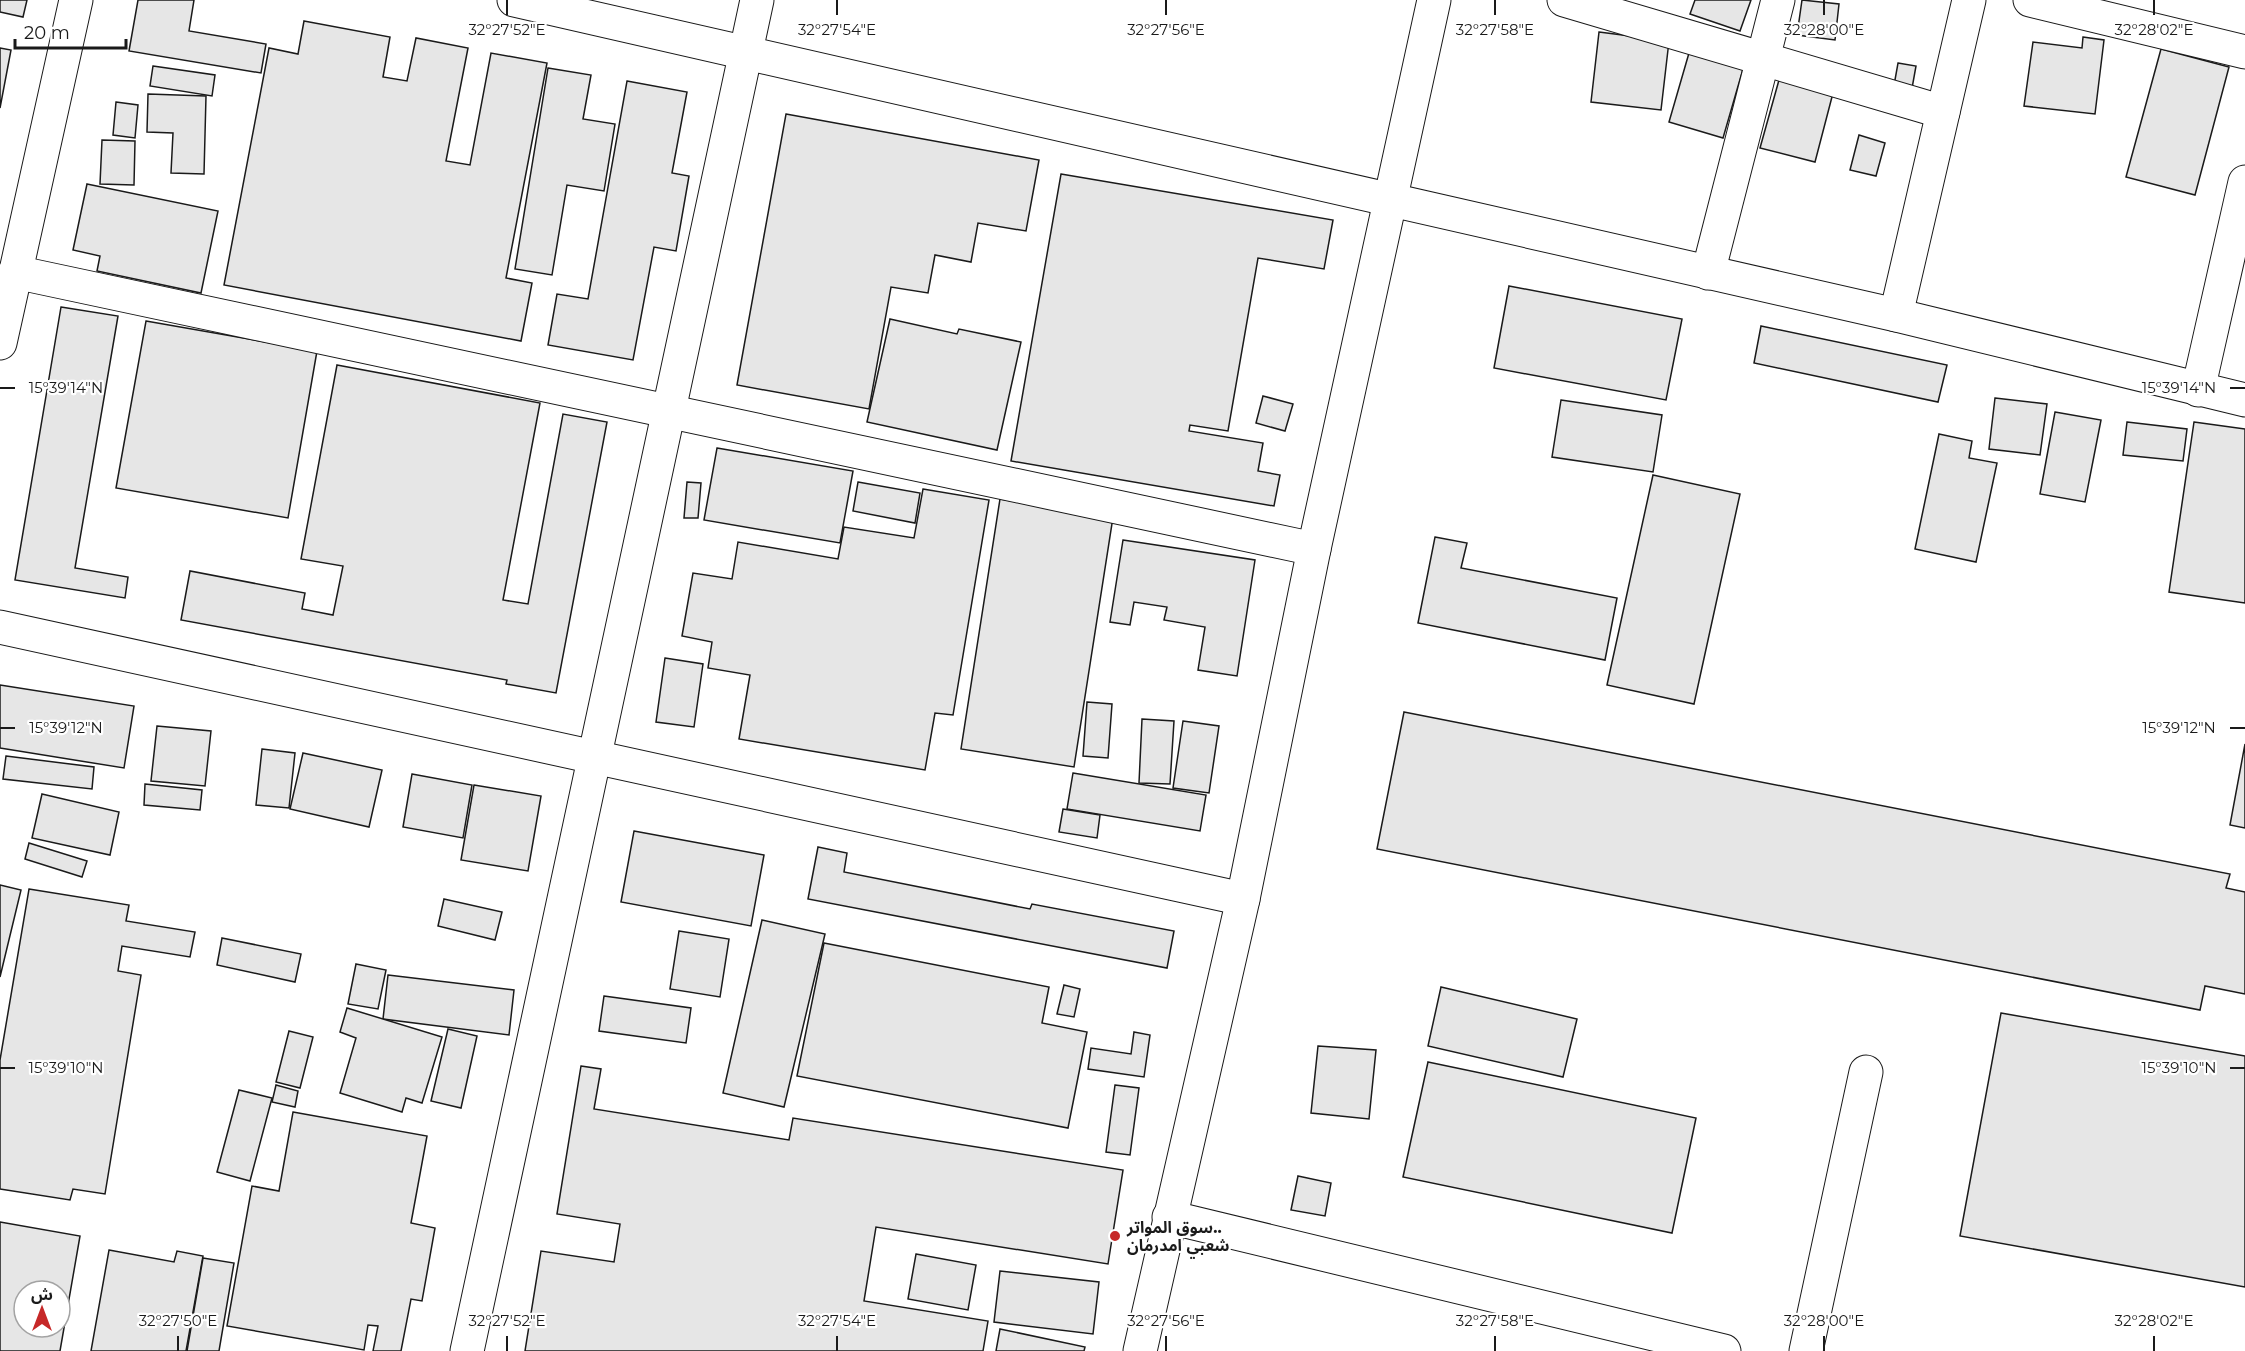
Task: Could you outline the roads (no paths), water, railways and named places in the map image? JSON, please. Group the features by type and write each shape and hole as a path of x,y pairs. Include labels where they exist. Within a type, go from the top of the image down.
{"street":[{"path":"0,344 76,0"},
{"path":"514,0 1896,315 2245,400"},
{"path":"466,1351 757,0"},
{"path":"1140,1351 1243,899 1314,549 1434,0"},
{"path":"1564,0 1943,112"},
{"path":"1708,273 1778,0"},
{"path":"1896,315 1969,0"},
{"path":"2030,0 2245,52"},
{"path":"2198,390 2245,182"},
{"path":"15,272 1314,549"},
{"path":"0,627 1243,899"},
{"path":"1806,1351 1866,1072"},
{"path":"1169,1217 1640,1341 1724,1351"}],"place":[{"name":"سوق المواتر.. شعبي امدرمان","path":"1115,1236"}]}
